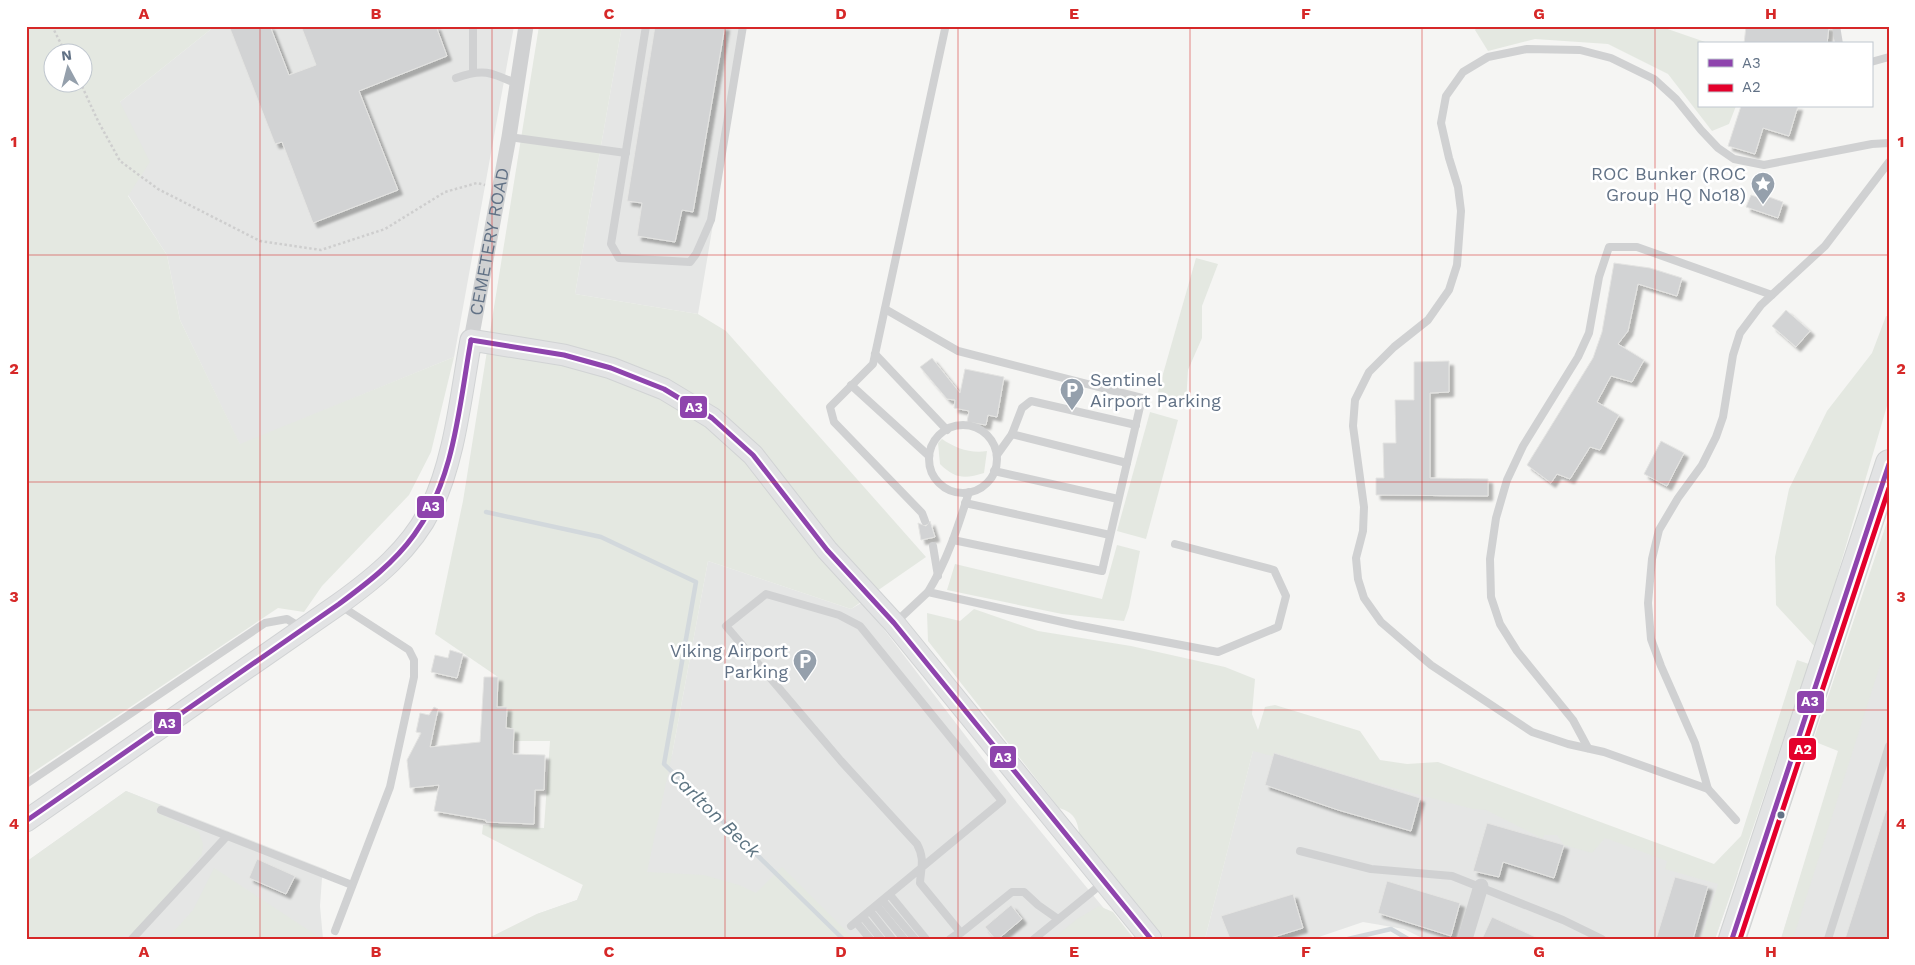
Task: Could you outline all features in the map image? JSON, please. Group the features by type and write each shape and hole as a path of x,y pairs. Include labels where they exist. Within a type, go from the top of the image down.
{"highway":[{"path":"1732,939 1889,463"}],"street":[{"name":"CEMETERY ROAD","path":"26,821 368,583 405,547 431,508 447,465 500,188 526,26"},
{"path":"471,340 564,355 611,368 664,389 712,418 753,455 826,550 894,623 1151,939"},
{"path":"1466,939 1481,886"}],"lane":[{"path":"473,26 473,72"},
{"path":"646,26 611,244 619,258 690,262 696,254 711,220 743,26"},
{"path":"925,521 922,512 834,422 830,407 873,364 945,29 944,26"},
{"path":"1836,26 1839,42"},
{"path":"1708,789 1604,752 1568,744 1532,732 1430,665 1381,622 1364,598 1358,579 1356,558 1362,531 1364,507 1352,426 1355,400 1369,372 1428,320 1450,290 1458,265 1461,211 1458,187 1441,123 1446,96 1462,72 1488,57 1527,49 1580,50 1611,58 1654,78 1676,99 1718,148 1734,159 1764,165 1872,144 1889,144"},
{"path":"1872,62 1889,57"},
{"path":"456,78 473,72 492,73 517,84"},
{"path":"509,137 626,153"},
{"path":"1736,820 1708,789 1695,743 1651,639 1648,603 1652,559 1659,530 1678,498 1702,465 1716,437 1723,417 1733,354 1740,333 1761,304 1825,246 1889,162"},
{"path":"1588,748 1573,720 1517,651 1500,624 1491,597 1490,560 1496,518 1507,480 1523,446 1578,357 1589,334 1599,278 1609,247 1637,248 1772,295"},
{"path":"885,309 958,351 1142,398 1102,571 953,540"},
{"path":"875,354 947,430"},
{"path":"851,386 929,456"},
{"path":"997,455 994,445 988,436 979,429 957,426 938,436 929,456 930,468 935,478 952,492 975,491 985,486 992,477 997,455 1012,434 1022,408 1031,400 1136,426"},
{"path":"1012,434 1127,463"},
{"path":"994,471 1118,499"},
{"path":"894,623 928,592 938,576 953,540 969,492"},
{"path":"965,503 1110,536"},
{"path":"928,592 1076,625 1218,652 1278,626 1286,596 1274,570 1175,544"},
{"path":"933,546 938,576"},
{"path":"870,939 854,924 921,870 1002,801 860,626 839,615 766,594 726,626 841,761 917,844 923,855 921,870 920,883 960,932"},
{"path":"335,931 390,787 414,677 414,660 409,650 339,604"},
{"path":"26,784 265,623 287,619 303,629"},
{"path":"1828,939 1889,746"},
{"path":"161,810 352,885"},
{"path":"132,939 227,836"},
{"path":"1300,851 1371,870 1452,876 1563,920 1602,939"},
{"path":"1034,939 1104,882"},
{"path":"950,939 961,933 1012,892 1024,892 1058,920"},
{"path":"890,895 926,939"},
{"path":"880,903 904,939"},
{"path":"880,903 915,939"},
{"path":"866,914 881,939"},
{"path":"866,914 892,939"}],"path":[{"path":"52,26 60,42"},
{"path":"85,92 120,161 158,189 260,241 321,250 385,229 445,192 477,183 500,188"}],"shaded area":[{"path":"26,26 215,26 120,102 150,162 128,196 167,255 180,320 240,444 454,357 431,452 409,495 322,586 304,612 278,608 26,777"},
{"path":"215,26 514,26 454,357 240,445 180,320 167,255 128,195 120,102"},
{"path":"539,26 622,26 575,294 698,314 726,331 926,557 851,609 708,561 672,755 647,872 704,875 739,885 756,893 782,867 854,939 487,939 537,914 577,900 583,885 482,834 483,825 544,828 550,741 513,741 514,729 506,728 507,708 497,707 498,677 435,634 463,501"},
{"path":"622,26 746,26 698,314 575,294"},
{"path":"1478,26 1659,26 1705,42 1698,42 1698,108 1735,108 1729,124 1712,131 1668,74 1608,44 1535,39 1488,51 1475,30"},
{"path":"1196,258 1218,264 1202,306 1202,338 1188,370 1186,403 1157,395"},
{"path":"1886,316 1889,317 1889,399 1816,648 1776,605 1775,557 1789,489 1827,411 1872,353"},
{"path":"1150,412 1178,420 1146,539 1117,531"},
{"path":"942,439 963,450 987,451 984,473 966,477 956,475 945,469 940,464 938,443"},
{"path":"1889,516 1889,637 1793,939 1781,939 1838,751 1813,741"},
{"path":"1117,545 1140,551 1129,607 1124,621 1062,614 947,590 955,564 1102,599"},
{"name":"Viking Airport Parking","path":"708,561 851,609 863,602 1014,799 1111,917 1125,939 487,939 537,914 577,900 583,885 672,755"},
{"path":"1889,592 1889,939 1781,939"},
{"path":"974,609 1038,631 1131,646 1225,667 1255,679 1252,714 1258,730 1265,707 1275,705 1360,731 1380,760 1407,764 1438,762 1714,864 1741,836 1797,660 1809,664 1715,939 1701,939 1718,884 1665,869 1667,861 1605,838 1592,853 1564,845 1557,835 1544,835 1543,839 1486,810 1473,809 1253,751 1205,939 1165,939 1080,839 1077,823 1073,816 1059,808 928,641 927,613 960,621"},
{"path":"1258,731 1738,873 1715,939 1424,939 1404,929 1363,922 1313,939 1205,939"},
{"path":"126,791 327,870 322,878 320,906 323,939 26,939 26,862"},
{"path":"126,791 160,805 156,812 199,832 203,844 202,854 136,935 124,935 120,939 26,939 26,862"},
{"path":"214,868 322,939 167,939 193,910"},
{"path":"1099,906 1113,912 1134,939 1053,939 1077,919"}],"building":[{"path":"229,26 270,26 289,75 316,65 301,26 436,26 447,56 359,91 398,190 313,223 282,142 275,144"},
{"path":"655,26 725,26 693,212 682,210 675,242 637,236 642,203 627,201"},
{"path":"1746,26 1829,26 1827,42 1744,42"},
{"path":"1740,108 1797,108 1789,136 1763,128 1755,154 1728,146"},
{"path":"1761,194 1783,202 1778,218 1746,207 1751,195 1760,198"},
{"path":"1614,263 1650,268 1682,278 1677,296 1638,284 1628,331 1618,344 1644,360 1632,382 1611,376 1597,402 1619,415 1600,450 1590,447 1570,479 1557,474 1551,483 1527,465 1593,358 1602,332"},
{"path":"1786,310 1810,331 1796,347 1772,326"},
{"path":"932,358 960,393 965,369 1004,377 997,417 988,415 986,425 967,422 969,411 954,408 955,400 947,399 920,367"},
{"path":"1449,361 1449,392 1430,393 1430,478 1488,479 1488,496 1376,495 1376,478 1384,478 1383,443 1396,443 1395,400 1414,400 1414,362"},
{"path":"1661,441 1684,453 1667,486 1644,474"},
{"path":"930,521 935,537 921,540 918,523 926,526"},
{"path":"450,650 463,654 457,678 431,672 435,655 448,658"},
{"path":"484,677 498,677 497,707 507,707 506,728 514,729 513,754 545,755 544,790 535,790 534,824 486,822 486,820 434,811 439,785 410,788 407,760 421,733 416,732 420,713 429,715 434,707 438,709 430,747 480,742"},
{"path":"1274,753 1420,798 1411,831 1338,810 1265,785"},
{"path":"1886,810 1889,810 1889,939 1845,939"},
{"path":"1487,823 1564,845 1554,878 1503,862 1499,877 1473,871"},
{"path":"257,859 295,876 286,894 249,878"},
{"path":"1675,877 1708,886 1693,939 1656,939"},
{"path":"1387,881 1460,903 1451,936 1378,913"},
{"path":"1293,894 1303,928 1267,939 1230,939 1221,916"},
{"path":"1011,905 1022,919 998,939 995,939 985,927"},
{"path":"1492,917 1540,939 1482,939"}],"waterway":[{"name":"Carlton Beck","path":"486,512 601,537 696,582 664,764 843,939"},
{"name":"Carlton Beck","path":"1348,939 1391,929 1408,939"}],"transit line":[{"name":"A3","path":"471,340 564,355 611,368 664,389 712,418 753,455 827,550 894,623 1151,939"},
{"name":"A3","path":"26,821 339,604 398,555 428,513 439,490 459,416 471,340"},
{"name":"A3","path":"1732,939 1889,464"},
{"name":"A2","path":"1740,939 1889,488"}],"place":[{"name":"ROC Bunker (ROC Group HQ No18)","path":"1763,205"},
{"name":"Sentinel Airport Parking","path":"1072,411"},
{"name":"Viking Airport Parking","path":"805,682"}]}
